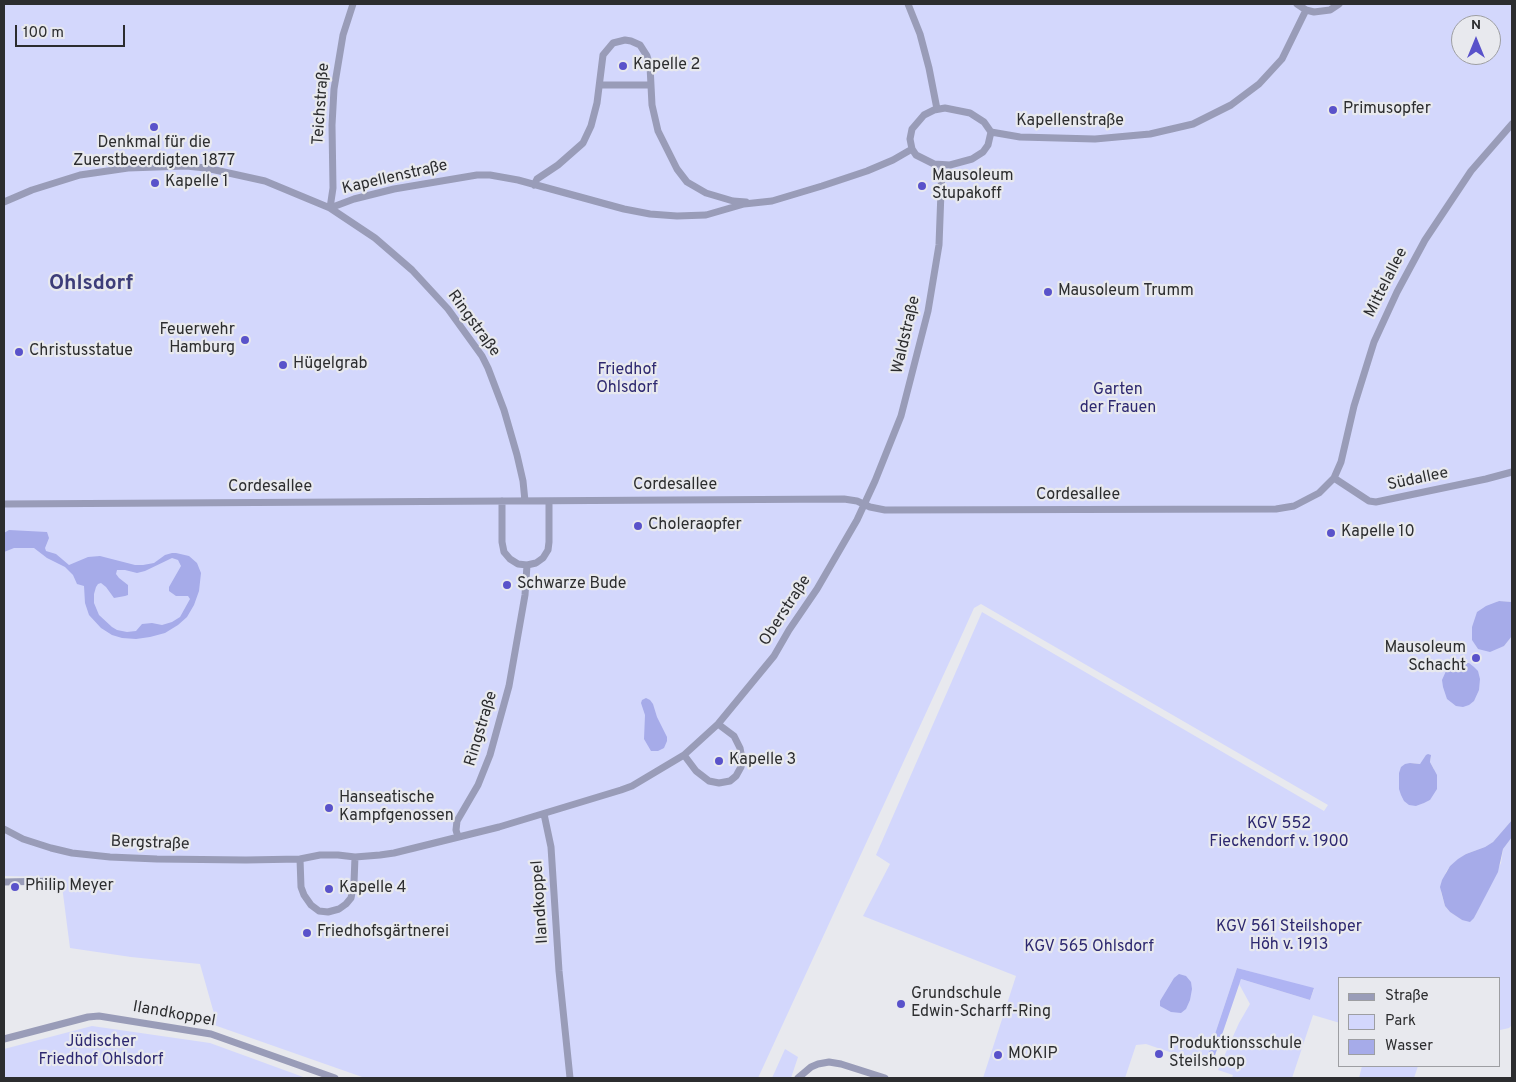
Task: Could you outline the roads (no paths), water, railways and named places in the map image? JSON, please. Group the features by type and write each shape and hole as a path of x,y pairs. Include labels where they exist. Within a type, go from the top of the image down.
{"street":[{"name":"Teichstraße","path":"330,208 333,188 332,125 334,89 343,35 353,4"},
{"path":"908,4 920,34 937,109"},
{"path":"1296,4 1314,12 1330,10 1339,4"},
{"name":"Kapellenstraße","path":"991,132 1020,137 1095,139 1150,134 1193,124 1231,105 1259,84 1282,59 1306,10"},
{"name":"Kapellenstraße","path":"534,185 537,178 558,165 583,143 591,126 597,103 603,54 612,43 625,40 636,43 646,52 650,66 652,105 658,131 677,169 688,182 706,193 733,201 754,203"},
{"path":"600,85 650,85"},
{"path":"937,109 952,109 970,113 984,122 991,132 984,152 958,164 942,165 926,161 916,155 912,149 911,134 917,122 930,111 937,109"},
{"name":"Mittelallee","path":"1334,478 1341,462 1354,406 1374,342 1397,292 1425,240 1471,171 1512,124"},
{"name":"Kapellenstraße","path":"4,202 32,190 80,175 128,168 186,166 206,168 265,181 330,208 354,199 394,190 477,175 490,175 650,214 676,216 706,215 772,200 855,175 893,160 912,149"},
{"name":"Waldstraße","path":"864,504 881,468 901,416 928,311 939,245 942,165"},
{"name":"Ringstraße","path":"330,208 375,238 412,270 448,309 482,356 504,410 523,482 524,501"},
{"name":"Südallee","path":"1334,478 1369,501 1376,502 1512,472"},
{"name":"Cordesallee","path":"4,504 844,499 885,510 1276,509 1294,506 1307,500 1319,493 1334,478"},
{"path":"502,501 502,542 504,552 518,564 528,566 543,558 548,550 549,500"},
{"name":"Oberstraße","path":"499,827 632,786 684,755 718,724 774,656 789,630 818,589 864,504"},
{"name":"Ringstraße","path":"458,837 456,830 457,821 478,786 490,755 509,686 525,595 528,566"},
{"path":"684,755 696,771 709,781 719,783 730,781 736,776 741,767 740,748 734,736 718,724"},
{"name":"Ilandkoppel","path":"544,814 551,847 559,971 570,1078"},
{"name":"Bergstraße","path":"4,830 23,839 72,853 168,860 300,858 320,855 355,857 394,853 499,827"},
{"path":"300,858 301,887 304,895 311,905 319,911 328,912 338,909 351,898 354,883 355,857"},
{"path":"4,882 53,881"},
{"name":"Ilandkoppel","path":"4,1039 88,1017 99,1016 211,1034 335,1078"},
{"path":"798,1078 810,1067 829,1062 885,1078"}],"water":[{"path":"9,530 47,532 49,538 45,548 46,551 56,554 69,565 88,557 100,556 135,565 143,565 154,563 165,555 172,553 189,556 197,563 201,573 199,591 187,617 165,633 136,639 122,638 112,635 101,628 89,615 85,603 84,586 77,584 73,575 65,567 47,558 34,548 14,548 4,552 4,533","holes":["172,558 178,560 181,566 169,587 169,591 176,596 188,596 190,599 180,617 162,625 142,624 136,631 127,632 112,627 99,615 94,603 94,594 98,584 101,583 106,587 114,598 128,595 128,585 116,574 117,570 137,573"]},
{"path":"1499,601 1512,602 1512,636 1504,646 1490,652 1478,649 1472,640 1472,627 1477,612"},
{"path":"1459,663 1469,663 1478,671 1480,679 1479,690 1474,701 1463,707 1456,706 1447,699 1442,680 1446,671"},
{"path":"646,698 653,704 667,737 664,748 658,751 651,751 644,739 645,715 641,703"},
{"path":"1428,754 1431,755 1430,762 1437,775 1437,789 1430,800 1416,806 1409,805 1404,801 1399,789 1401,767 1410,763 1420,764"},
{"path":"1512,820 1512,837 1503,849 1498,872 1474,918 1470,922 1462,920 1445,906 1440,887 1442,880 1450,866 1458,859 1493,842"},
{"path":"1179,974 1186,976 1191,982 1192,989 1186,1009 1181,1013 1171,1012 1160,1006 1160,1001 1174,978"}],"place":[{"name":"Kapelle 2","path":"623,66"},
{"name":"Primusopfer","path":"1333,110"},
{"name":"Denkmal für die Zuerstbeerdigten 1877","path":"154,127"},
{"name":"Kapelle 1","path":"155,183"},
{"name":"Mausoleum Stupakoff","path":"922,186"},
{"name":"Mausoleum Trumm","path":"1048,292"},
{"name":"Feuerwehr Hamburg","path":"245,340"},
{"name":"Christusstatue","path":"19,352"},
{"name":"Hügelgrab","path":"283,365"},
{"name":"Choleraopfer","path":"638,526"},
{"name":"Kapelle 10","path":"1331,533"},
{"name":"Schwarze Bude","path":"507,585"},
{"name":"Mausoleum Schacht","path":"1476,658"},
{"name":"Kapelle 3","path":"719,761"},
{"name":"Hanseatische Kampfgenossen","path":"329,808"},
{"name":"Philip Meyer","path":"15,887"},
{"name":"Kapelle 4","path":"329,889"},
{"name":"Friedhofsgärtnerei","path":"307,933"},
{"name":"Grundschule Edwin-Scharff-Ring","path":"901,1004"},
{"name":"Produktionsschule Steilshoop","path":"1159,1054"},
{"name":"MOKIP","path":"998,1055"}],"district":[{"name":"Ohlsdorf","path":"91,285"}],"park label":[{"name":"Friedhof Ohlsdorf","path":"627,380"},
{"name":"Garten der Frauen","path":"1118,400"},
{"name":"KGV 552 Fieckendorf v. 1900","path":"1279,834"},
{"name":"KGV 561 Steilshoper Höh v. 1913","path":"1289,937"},
{"name":"KGV 565 Ohlsdorf","path":"1089,948"},
{"name":"Jüdischer Friedhof Ohlsdorf","path":"101,1052"}]}
